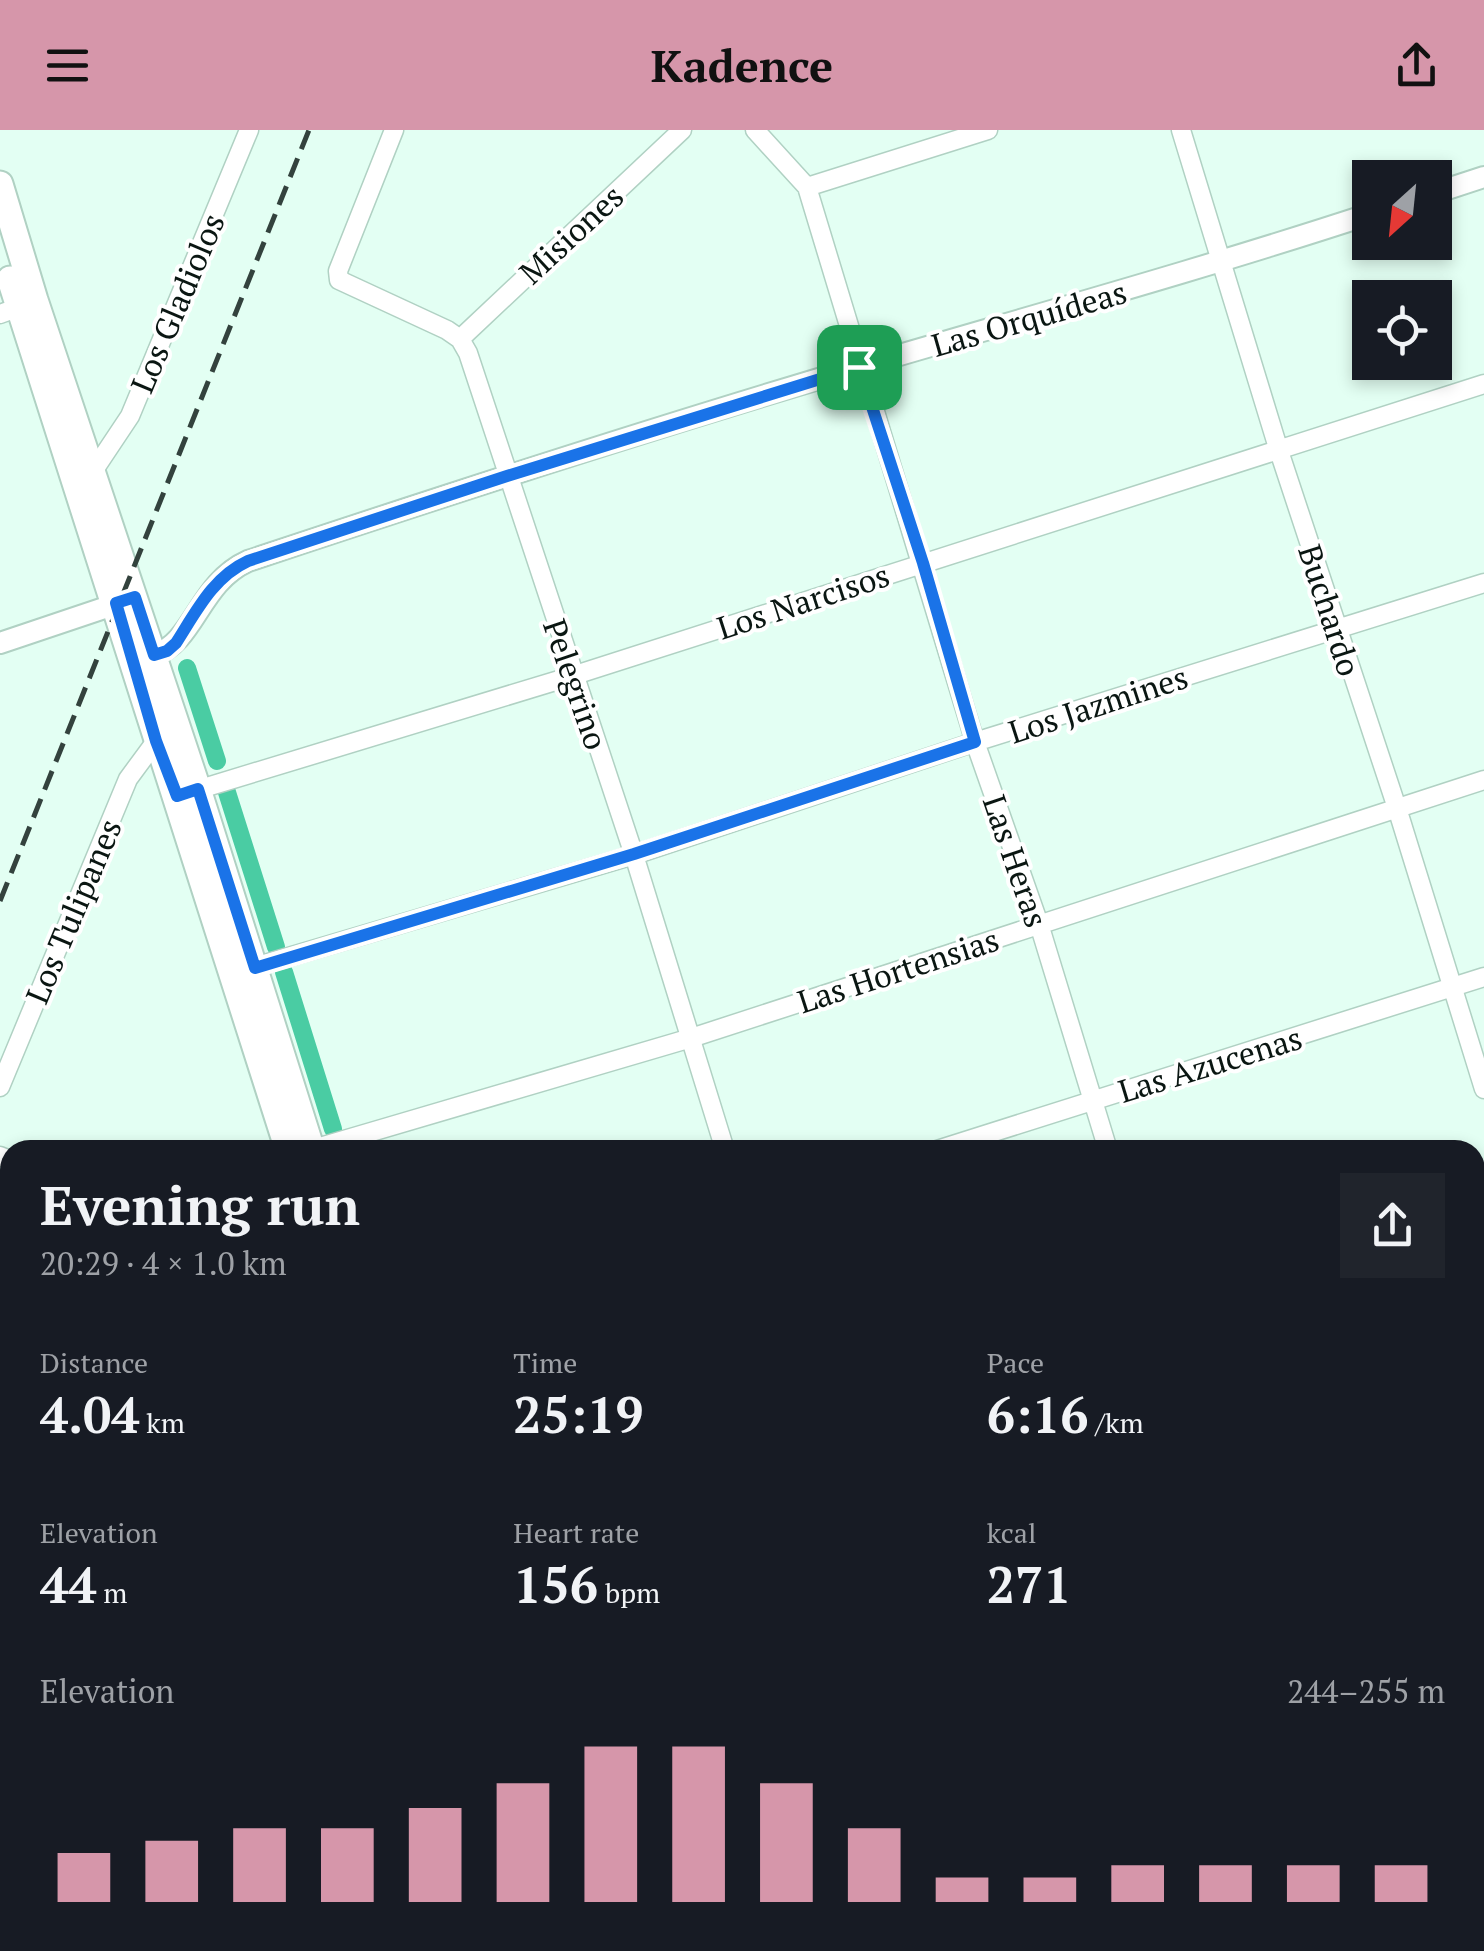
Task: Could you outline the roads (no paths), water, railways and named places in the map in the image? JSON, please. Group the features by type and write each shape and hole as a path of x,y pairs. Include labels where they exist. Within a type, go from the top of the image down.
{"main road":[{"path":"0,184 18,307 94,470 156,741 188,793 255,968 308,1140"},
{"path":"0,245 18,307 126,600 154,655 188,793 285,1140"}],"street":[{"name":"Los Gladiolos","path":"94,470 130,416 249,130"},
{"path":"394,130 338,271 339,280 460,339"},
{"name":"Misiones","path":"460,339 682,130"},
{"name":"Las Heras","path":"755,130 807,187 975,742 1039,924 1105,1140"},
{"path":"807,187 988,130"},
{"name":"Buchardo","path":"1181,130 1279,451 1397,808 1484,1089"},
{"path":"1452,188 1484,178"},
{"name":"Las Orquídeas","path":"154,655 176,643 218,580 233,568 507,476 1352,220"},
{"name":"Pelegrino","path":"460,339 468,353 634,854 722,1140"},
{"name":"Los Narcisos","path":"188,793 572,676 1484,384"},
{"name":"Los Jazmines","path":"255,968 634,854 1484,582"},
{"path":"0,643 126,600"},
{"name":"Los Tulipanes","path":"0,1087 128,779 156,741"},
{"name":"Las Hortensias","path":"345,1140 691,1038 1484,780"},
{"name":"Las Azucenas","path":"968,1140 1484,977"}],"waterway":[{"path":"187,668 217,761"},
{"path":"225,786 276,947"},
{"path":"284,972 333,1129"}],"railway":[{"path":"0,901 309,130"}]}
